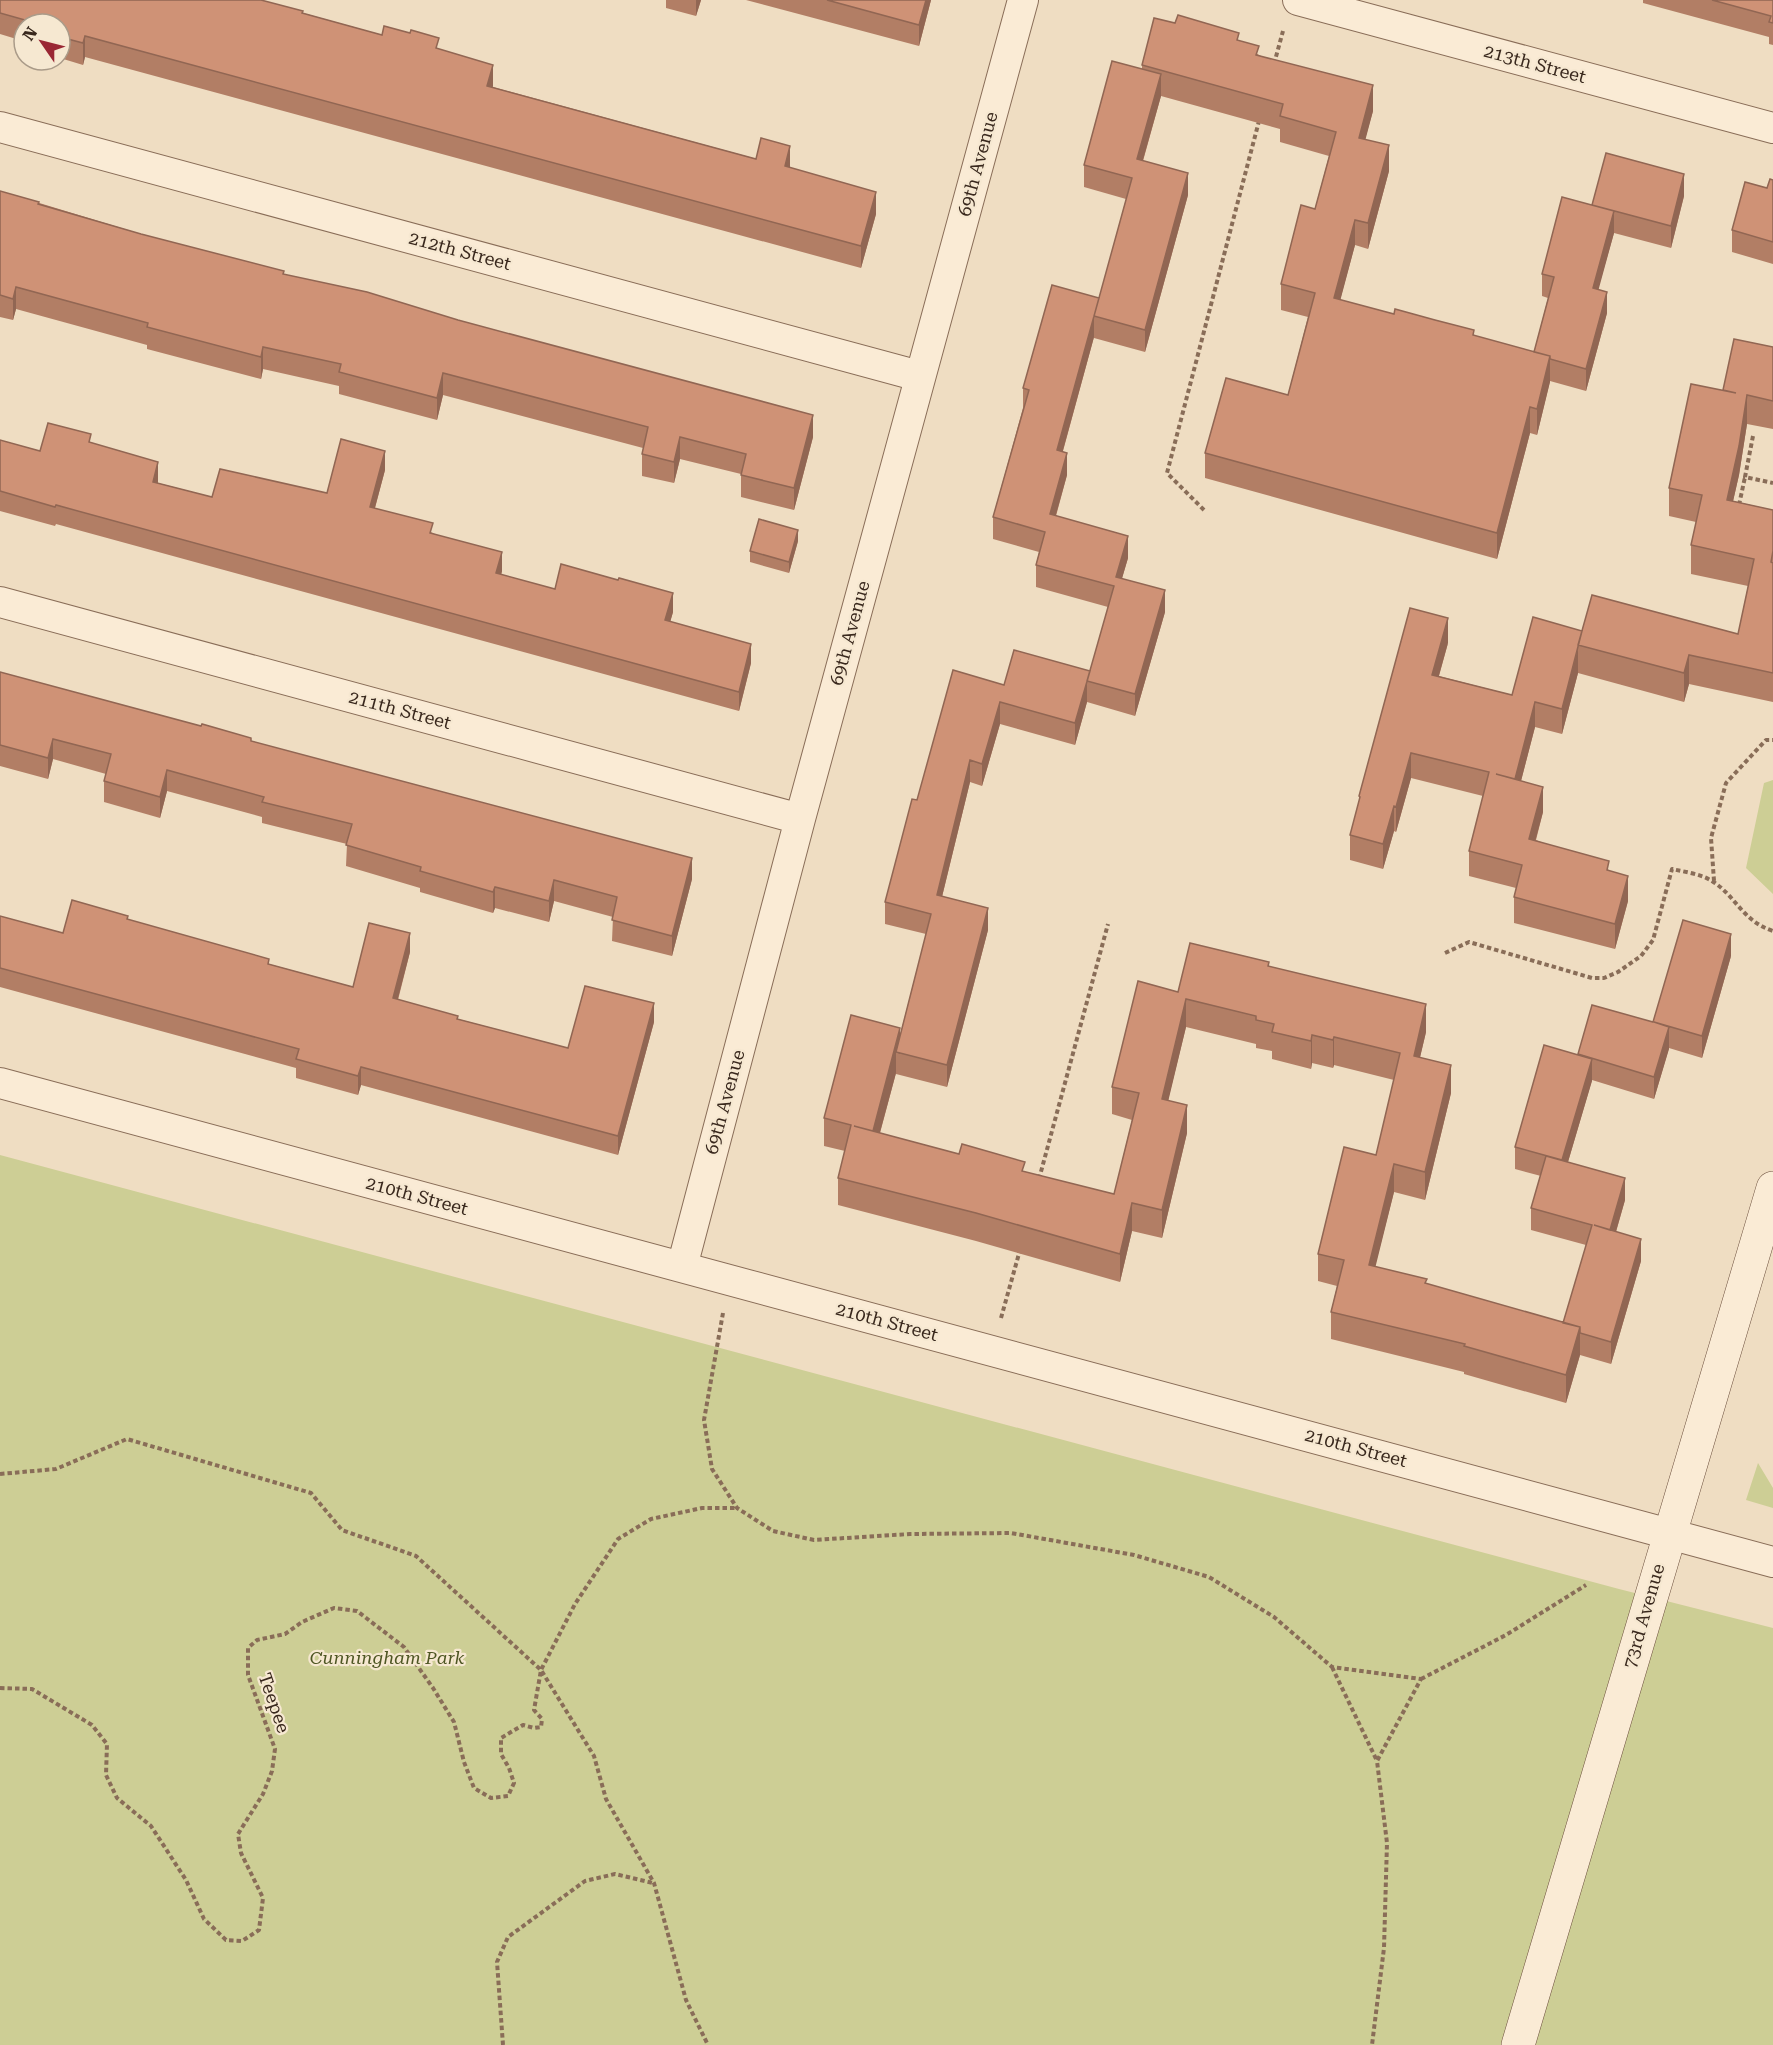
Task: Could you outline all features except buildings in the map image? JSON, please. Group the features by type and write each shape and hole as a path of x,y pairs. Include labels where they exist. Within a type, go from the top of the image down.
{"street":[{"name":"69th Avenue","path":"682,1267 919,376 1023,0"},
{"name":"213th Street","path":"1291,12 1773,128"},
{"name":"212th Street","path":"0,127 919,376"},
{"name":"211th Street","path":"0,602 800,819"},
{"name":"210th Street","path":"0,1083 1669,1532 1773,1562"},
{"name":"73rd Avenue","path":"1518,2045 1773,1188"}],"path":[{"path":"1273,69 1291,12"},
{"path":"1204,510 1167,473 1261,115"},
{"path":"1737,511 1753,436"},
{"path":"1745,477 1773,483"},
{"path":"1714,882 1711,838 1726,783 1766,740 1773,740"},
{"path":"1445,952 1468,942 1592,978 1604,978 1618,972 1641,956 1653,940 1672,869 1714,882 1751,921 1773,931"},
{"path":"1038,1183 1108,924"},
{"path":"992,1350 1023,1239"},
{"path":"729,1280 713,1358 704,1420 712,1469 737,1508 773,1530 814,1540 910,1534 1011,1533 1134,1555 1209,1577 1274,1617 1332,1667 1377,1761 1387,1843 1384,1948 1372,2045"},
{"path":"0,1474 56,1468 127,1439 311,1493 342,1530 416,1556 541,1670 594,1755 606,1799 654,1883 686,2000 708,2045"},
{"path":"541,1670 575,1604 618,1539 651,1519 702,1508 737,1508"},
{"path":"1377,1761 1421,1679 1506,1635 1586,1585"},
{"name":"Teepee","path":"0,1688 32,1689 92,1725 107,1744 106,1775 117,1798 151,1827 186,1880 204,1919 226,1940 242,1941 259,1930 263,1898 241,1853 238,1834 263,1794 272,1770 275,1749 248,1675 248,1648 256,1640 285,1634 302,1622 334,1608 357,1611 404,1647 454,1722 464,1762 474,1788 491,1798 508,1796 514,1783 501,1754 501,1738 523,1725 534,1728 542,1727 542,1719 534,1710 541,1670"},
{"path":"1332,1667 1421,1679"},
{"path":"503,2045 497,1962 508,1937 585,1881 615,1874 654,1883"}],"green space":[{"path":"1773,780 1773,894 1746,868 1764,783"},
{"name":"Cunningham Park","path":"0,1155 1619,1589 1773,1628 1773,2045 0,2045"},
{"path":"1758,1463 1773,1488 1773,1508 1746,1500"}]}
